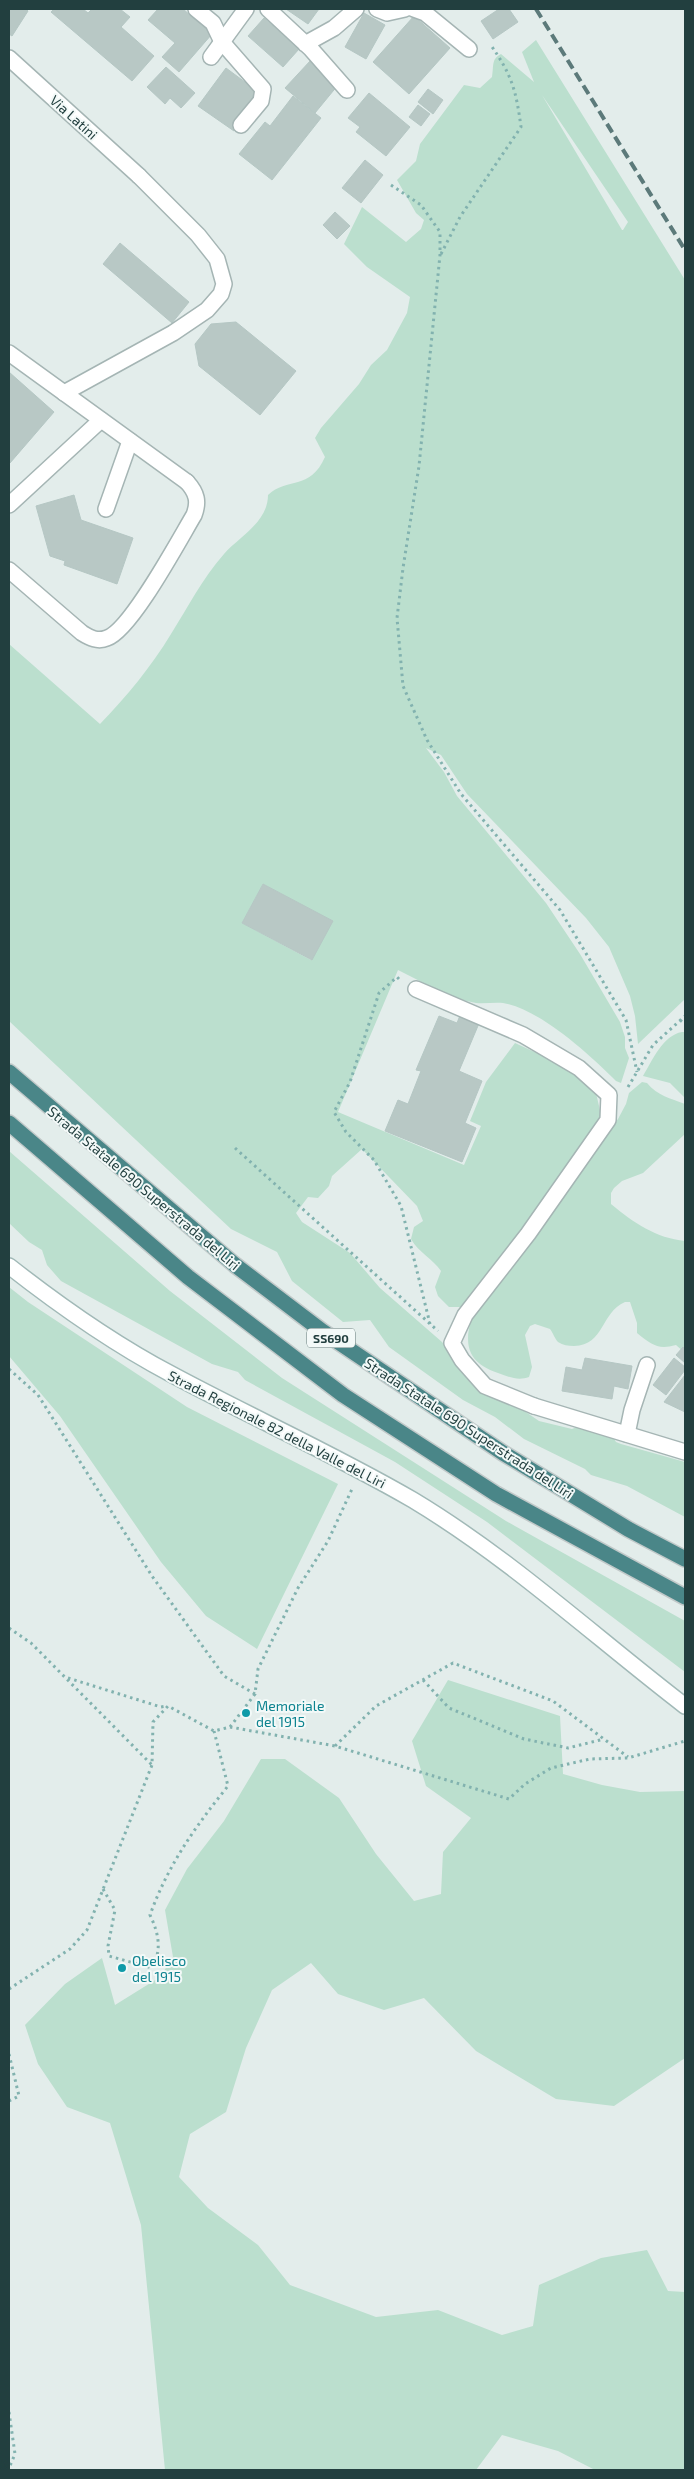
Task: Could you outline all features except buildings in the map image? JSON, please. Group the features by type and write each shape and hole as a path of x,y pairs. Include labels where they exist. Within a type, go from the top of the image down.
{"highway":[{"name":"Strada Statale 690 Superstrada del Liri","path":"9,1072 235,1265 322,1331 503,1454 628,1529 685,1559"},
{"name":"SS690","path":"9,1123 188,1277 343,1395 496,1494 685,1597"}],"main road":[{"path":"196,9 213,24 222,42 262,90 261,101 241,125"},
{"path":"212,57 246,9"},
{"path":"268,9 305,44 347,90"},
{"path":"305,44 334,28 356,9"},
{"path":"377,9 387,13 405,9"},
{"path":"414,9 425,13 469,49"},
{"name":"Via Latini","path":"9,58 139,176 210,250 222,272 224,284 216,302 191,322 64,393"},
{"path":"9,353 187,482 197,496 198,505 194,515 127,622 106,639 94,639 82,633 9,570"},
{"path":"9,505 101,420"},
{"path":"106,509 130,441"},
{"path":"416,989 523,1035 579,1068 609,1095 608,1120 528,1234 465,1315 452,1342 462,1360 485,1386 534,1406 685,1452"},
{"name":"Strada Regionale 82 della Valle del Liri","path":"9,1266 95,1330 162,1369 342,1461 414,1501 501,1559 685,1706"},
{"path":"627,1434 632,1410 647,1364"}],"path":[{"path":"440,255 460,217 521,127 516,89 505,66 489,44 482,39"},
{"path":"391,185 421,205 440,232 440,255 419,466 402,568 398,618 402,686 427,740 461,794 560,910 626,1020 637,1072"},
{"path":"416,989 397,977 379,992 350,1082 334,1112 346,1132 374,1160 402,1206 430,1324"},
{"path":"627,1088 653,1045 685,1016"},
{"path":"680,1020 685,1024"},
{"path":"235,1148 452,1342"},
{"path":"9,1369 38,1395 152,1576 224,1676 255,1694"},
{"path":"230,1726 255,1694 258,1669 298,1588 328,1541 353,1488 342,1461"},
{"path":"9,1628 31,1643 152,1765"},
{"path":"335,1746 376,1706 453,1663 553,1701 628,1758"},
{"path":"67,1678 161,1707 168,1706 214,1731 230,1726 335,1746 509,1799 525,1784 551,1768 590,1759 628,1758 685,1741"},
{"path":"422,1680 449,1708 524,1738 568,1748 605,1739"},
{"path":"9,1989 70,1949 87,1930 152,1765 153,1722 168,1706"},
{"path":"103,1888 115,1910 108,1946 109,1956 152,1968 159,1956 158,1933 150,1915 160,1887 191,1833 228,1786 214,1731"},
{"path":"9,2054 18,2096 9,2101"},
{"path":"9,2412 15,2454 9,2468"}],"green space":[{"path":"536,40 685,280 685,999 638,1044 635,1016 630,996 609,947 586,918 467,794 441,755 426,748 444,772 457,796 546,903 580,954 620,1022 629,1058 621,1083 616,1081 564,1034 533,1014 503,1003 466,1001 436,989 398,970 338,1112 464,1165 481,1126 470,1121 486,1082 515,1043 578,1072 596,1093 602,1119 484,1286 460,1307 449,1307 438,1296 435,1287 441,1271 411,1239 414,1227 423,1221 417,1206 362,1149 332,1176 329,1186 318,1198 308,1197 296,1213 302,1222 350,1253 380,1288 442,1342 472,1375 539,1421 572,1429 577,1427 613,1437 616,1442 621,1444 685,1462 685,1517 627,1486 591,1475 585,1469 524,1439 495,1417 463,1400 389,1347 370,1320 343,1322 292,1281 277,1252 231,1229 9,1021 9,644 100,724 120,703 155,658 216,564 230,547 258,521 267,505 268,495 283,486 305,479 319,468 325,457 315,438 321,428 359,384 371,365 387,350 407,313 410,297 367,267 344,244 362,207 406,242 421,229 424,220 416,213 397,180 416,161 420,144 464,85 480,88 492,77 494,63 498,56 501,54 534,82 522,52","holes":["542,95 628,222 623,230 622,230","263,884 332,921 311,960 242,923"]},
{"path":"685,1032 685,1098 670,1083 643,1076 664,1043 675,1034"},
{"path":"642,1082 647,1083 660,1094 685,1104 685,1134 643,1173 622,1181 614,1188 611,1193 611,1204 655,1233 664,1237 685,1241 685,1353 676,1345 660,1347 655,1345 637,1333 637,1323 630,1302 625,1302 611,1313 597,1335 584,1344 564,1345 558,1342 550,1329 535,1324 530,1326 525,1335 532,1367 529,1377 514,1378 486,1368 471,1354 469,1345 469,1326 476,1303 582,1161 618,1119 626,1104 629,1093"},
{"path":"9,1151 170,1291 282,1378 506,1521 685,1621 685,1672 487,1522 395,1462 245,1380 238,1372 212,1364 61,1281 47,1265 42,1250 29,1242 9,1223"},
{"path":"9,1287 28,1302 187,1407 338,1484 257,1649 206,1616 161,1562 60,1416 9,1356"},
{"path":"448,1680 560,1716 563,1774 602,1785 640,1792 685,1791 685,2058 614,2106 556,2099 476,2051 424,1998 384,2010 338,1994 311,1963 272,1990 246,2048 226,2112 190,2134 179,2177 208,2208 258,2245 290,2285 376,2317 438,2310 502,2335 533,2326 539,2285 601,2258 647,2250 668,2291 685,2292 685,2470 595,2470 558,2451 502,2435 476,2470 165,2470 141,2225 110,2123 67,2107 38,2064 25,2025 65,1984 102,1958 115,2005 160,1977 173,1957 165,1910 187,1869 224,1821 261,1759 285,1759 339,1798 376,1854 414,1901 441,1894 443,1852 471,1818 426,1786 412,1741"}],"railway":[{"path":"536,9 685,250"}],"place":[{"name":"Memoriale del 1915","path":"246,1713"},
{"name":"Obelisco del 1915","path":"122,1968"}]}
